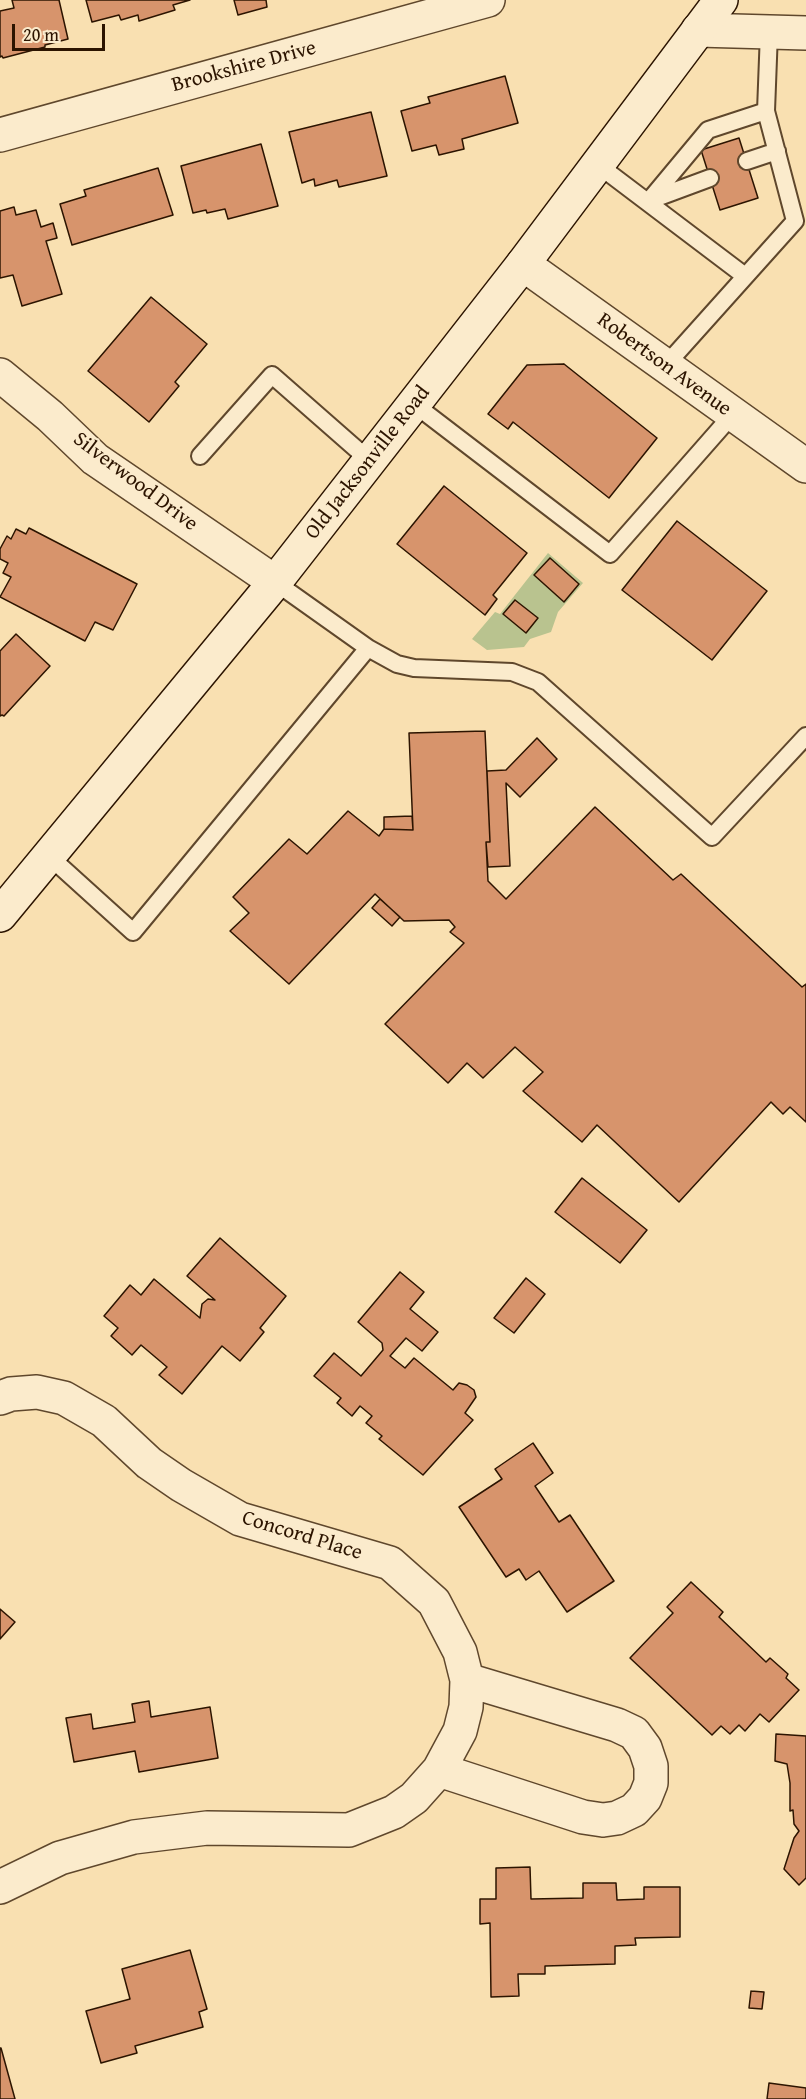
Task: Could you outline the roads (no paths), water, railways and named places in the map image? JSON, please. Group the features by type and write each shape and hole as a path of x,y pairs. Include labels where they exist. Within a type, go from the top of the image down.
{"street":[{"name":"Brookshire Drive","path":"0,135 488,0"},
{"name":"Old Jacksonville Road","path":"0,915 275,582 523,264 721,0"},
{"path":"698,30 806,33"},
{"name":"Robertson Avenue","path":"523,264 806,466"},
{"name":"Silverwood Drive","path":"0,375 50,416 95,459 275,582"},
{"name":"Concord Place","path":"0,1398 11,1394 37,1392 64,1398 104,1421 149,1462 181,1485 240,1518 390,1563 434,1602 460,1652 467,1680 466,1707 460,1731 439,1770 414,1798 394,1812 349,1830 207,1828 134,1837 60,1858 0,1887"},
{"path":"439,1770 583,1817 603,1820 617,1818 634,1810 645,1798 651,1783 651,1766 645,1748 634,1733 617,1725 467,1680"}],"lane":[{"path":"665,366 795,221 766,111 769,32"},
{"path":"648,202 708,130 766,111"},
{"path":"747,161 777,152"},
{"path":"597,164 745,276"},
{"path":"648,202 710,178"},
{"path":"200,456 272,375 370,461"},
{"path":"414,404 610,554 733,414"},
{"path":"275,582 368,648 397,664 414,668 512,672 538,682 712,837 806,736"},
{"path":"49,856 133,932 368,648"}]}
